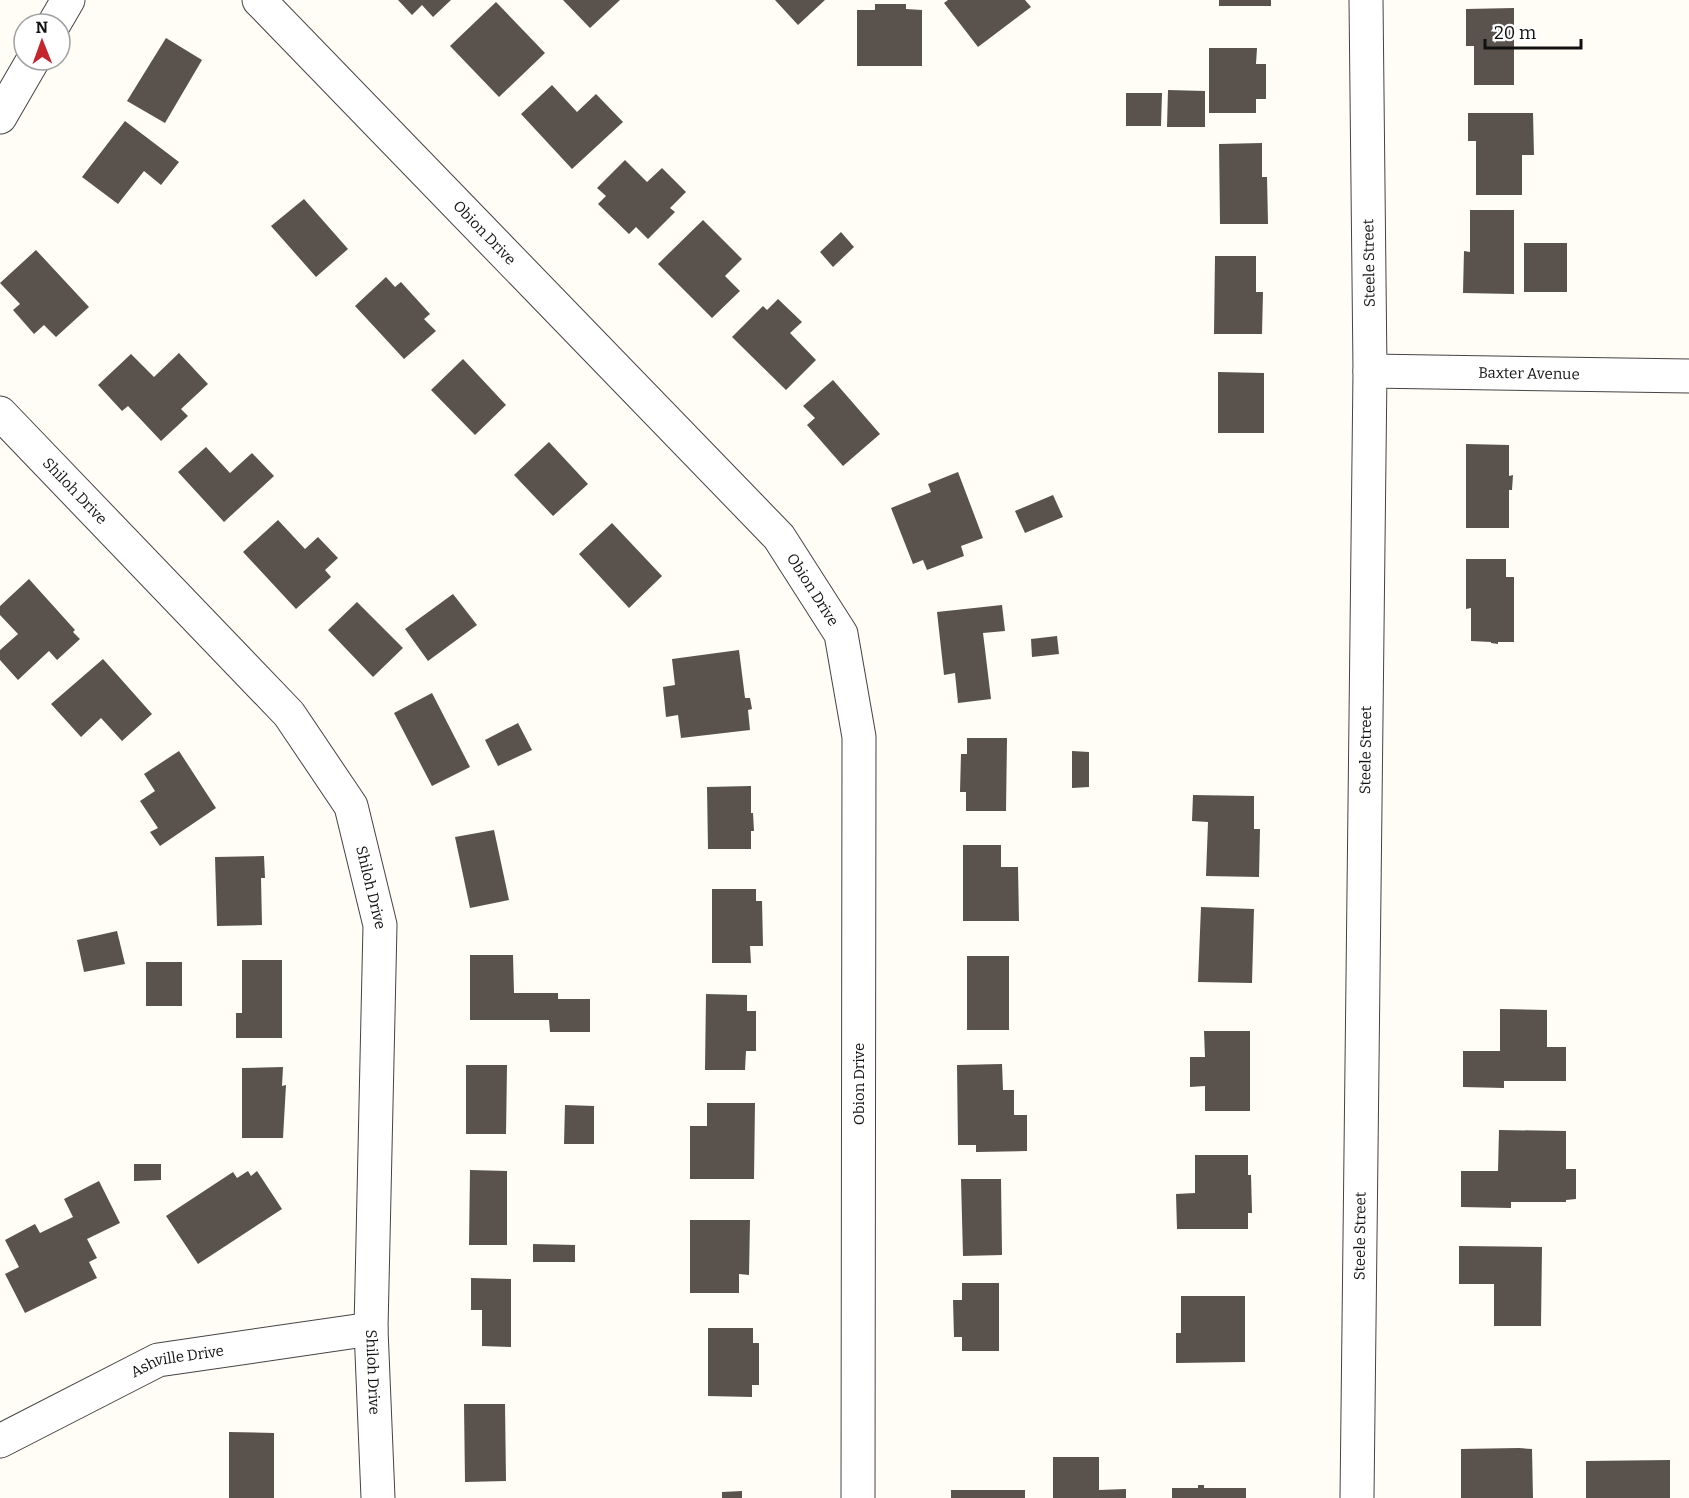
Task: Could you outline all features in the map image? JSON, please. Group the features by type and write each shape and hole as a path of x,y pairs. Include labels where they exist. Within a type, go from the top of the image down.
{"street":[{"name":"Obion Drive","path":"259,0 779,537 841,634 859,737 858,1498"},
{"name":"Steele Street","path":"1357,1498 1370,371 1366,0"},
{"path":"0,117 26,72"},
{"name":"Baxter Avenue","path":"1370,371 1689,375"},
{"name":"Shiloh Drive","path":"0,413 289,714 351,806 380,926 371,1329 378,1498"},
{"name":"Ashville Drive","path":"0,1441 158,1360 371,1329"}],"building":[{"path":"398,0 451,0 433,17 422,5 412,15"},
{"path":"563,0 620,0 590,28"},
{"path":"775,0 825,0 798,25"},
{"path":"948,0 1025,0 1031,7 978,47 944,3"},
{"path":"1219,0 1271,0 1271,6 1219,6"},
{"path":"496,2 545,53 499,97 450,46"},
{"path":"875,4 906,4 906,9 922,10 922,66 857,66 857,10 875,10"},
{"path":"1514,8 1514,85 1474,85 1474,46 1466,46 1466,9"},
{"path":"166,38 202,60 165,123 127,101"},
{"path":"1209,48 1257,48 1256,64 1266,64 1266,99 1256,99 1256,113 1209,113"},
{"path":"552,85 577,112 596,94 623,122 572,169 521,114"},
{"path":"1168,90 1205,91 1205,127 1167,127"},
{"path":"1126,93 1162,93 1161,126 1126,126"},
{"path":"1468,113 1533,113 1534,155 1522,155 1522,195 1476,195 1476,141 1468,141"},
{"path":"125,121 179,162 161,185 144,171 118,204 82,177"},
{"path":"1262,143 1262,177 1267,177 1268,224 1220,224 1219,144"},
{"path":"625,160 647,182 662,168 686,192 670,208 675,212 648,239 636,227 629,234 598,204 606,196 597,188"},
{"path":"304,199 348,249 316,277 271,226"},
{"path":"1470,210 1514,210 1514,294 1463,293 1464,251 1470,252"},
{"path":"703,220 742,259 725,276 740,291 712,318 658,264"},
{"path":"841,232 854,247 833,267 820,252"},
{"path":"1524,243 1567,243 1567,292 1524,292"},
{"path":"36,250 89,307 56,337 44,325 34,334 13,310 20,304 0,283"},
{"path":"1215,256 1256,256 1256,292 1263,292 1262,334 1214,334"},
{"path":"386,277 395,287 401,282 430,314 424,319 436,331 404,359 355,306"},
{"path":"778,299 802,322 790,333 816,360 786,390 732,337 763,306 767,310"},
{"path":"179,353 208,384 181,409 188,416 161,441 128,406 122,411 98,385 131,354 154,377"},
{"path":"463,359 506,405 475,435 431,390"},
{"path":"1218,372 1264,373 1264,433 1218,433"},
{"path":"833,380 880,434 843,466 807,425 815,418 803,406"},
{"path":"549,442 588,484 553,516 514,475"},
{"path":"1466,444 1509,445 1509,476 1513,475 1512,490 1509,490 1509,528 1466,528"},
{"path":"206,447 230,473 252,453 274,476 224,522 178,472"},
{"path":"958,472 983,538 961,546 964,556 927,570 923,560 913,564 891,508 931,492 928,484"},
{"path":"1053,495 1063,517 1025,533 1015,511"},
{"path":"278,520 305,549 318,537 338,558 325,570 331,577 296,609 243,552"},
{"path":"612,523 662,576 629,608 579,554"},
{"path":"1466,559 1506,559 1506,577 1514,577 1514,642 1498,642 1498,644 1471,641 1471,608 1466,609"},
{"path":"29,579 75,630 73,632 80,639 57,660 49,651 18,680 0,660 0,650 18,634 0,615 0,606"},
{"path":"453,594 477,625 428,661 405,629"},
{"path":"357,602 403,648 373,677 328,630"},
{"path":"1002,605 1005,631 983,633 991,699 958,703 955,673 944,675 937,612"},
{"path":"1057,636 1059,654 1032,657 1031,639"},
{"path":"739,650 745,698 750,698 752,709 748,710 750,730 681,738 678,715 666,717 663,687 675,685 672,659"},
{"path":"103,659 152,714 122,741 101,718 81,737 51,704"},
{"path":"432,693 470,767 432,786 394,713"},
{"path":"518,723 532,750 498,766 485,740"},
{"path":"967,738 1007,738 1006,811 966,811 966,792 960,792 961,754 967,754"},
{"path":"179,751 216,808 160,846 150,832 158,828 140,801 155,791 144,774"},
{"path":"1072,751 1089,752 1089,787 1072,788"},
{"path":"751,786 754,831 751,831 751,849 708,849 707,787"},
{"path":"1193,795 1254,796 1254,829 1260,829 1259,877 1206,876 1208,822 1192,821"},
{"path":"494,830 509,900 470,908 455,837"},
{"path":"963,845 1001,845 1001,867 1018,867 1019,921 963,921"},
{"path":"264,856 265,878 261,878 262,925 217,926 215,857"},
{"path":"712,889 756,889 756,901 762,901 763,946 750,946 751,963 712,963"},
{"path":"1201,907 1254,909 1252,983 1198,982"},
{"path":"117,931 125,964 84,972 77,940"},
{"path":"470,955 513,955 514,993 558,993 558,999 590,999 590,1032 550,1032 549,1020 470,1020"},
{"path":"967,956 1009,956 1009,1030 967,1030"},
{"path":"242,960 282,960 282,1038 236,1038 236,1013 242,1013"},
{"path":"146,962 182,962 182,1006 146,1006"},
{"path":"706,994 747,995 747,1011 756,1011 756,1051 746,1051 745,1070 705,1070"},
{"path":"1500,1009 1547,1010 1547,1047 1566,1047 1566,1081 1504,1081 1504,1088 1463,1087 1463,1051 1500,1051"},
{"path":"1204,1031 1250,1031 1250,1111 1205,1111 1205,1086 1190,1087 1190,1057 1205,1057"},
{"path":"1002,1064 1003,1090 1014,1090 1014,1115 1027,1115 1027,1151 976,1152 976,1145 958,1145 957,1065"},
{"path":"466,1065 507,1065 506,1134 466,1134"},
{"path":"283,1067 282,1086 286,1085 283,1138 242,1138 242,1068"},
{"path":"707,1103 755,1103 754,1179 690,1179 690,1126 707,1126"},
{"path":"565,1105 594,1106 594,1144 564,1144"},
{"path":"1499,1130 1566,1131 1566,1169 1576,1169 1576,1199 1566,1200 1566,1202 1511,1202 1511,1208 1461,1207 1461,1171 1498,1171"},
{"path":"1195,1155 1248,1155 1252,1213 1248,1213 1248,1229 1177,1229 1176,1194 1195,1193"},
{"path":"134,1164 161,1164 161,1180 134,1181"},
{"path":"470,1170 507,1171 507,1245 469,1245"},
{"path":"248,1171 251,1176 257,1171 282,1209 198,1264 166,1216 233,1172 237,1178"},
{"path":"961,1179 1001,1179 1002,1255 963,1256"},
{"path":"99,1181 120,1223 87,1239 97,1258 89,1262 97,1278 25,1313 5,1274 19,1267 5,1240 35,1224 40,1233 73,1217 64,1199"},
{"path":"690,1220 750,1220 749,1275 739,1274 739,1293 690,1293"},
{"path":"533,1244 575,1245 575,1262 533,1262"},
{"path":"1459,1246 1542,1247 1541,1326 1494,1326 1494,1284 1459,1284"},
{"path":"471,1278 511,1279 511,1347 482,1346 482,1310 471,1310"},
{"path":"962,1283 999,1283 999,1351 962,1351 962,1337 954,1337 953,1300 962,1300"},
{"path":"1181,1296 1245,1296 1245,1362 1176,1363 1176,1333 1181,1333"},
{"path":"708,1328 753,1328 753,1343 759,1343 759,1385 752,1385 752,1397 708,1396"},
{"path":"464,1404 505,1404 506,1481 465,1482"},
{"path":"229,1432 274,1433 274,1498 229,1498"},
{"path":"1461,1449 1532,1449 1533,1498 1461,1498"},
{"path":"1053,1457 1099,1457 1099,1490 1126,1489 1126,1498 1053,1498"},
{"path":"1670,1460 1670,1498 1586,1498 1586,1461"},
{"path":"1198,1485 1204,1485 1204,1488 1246,1488 1246,1498 1172,1498 1172,1488 1198,1488"},
{"path":"951,1490 1025,1490 1025,1498 951,1498"},
{"path":"742,1491 742,1498 722,1498 722,1492"}]}
